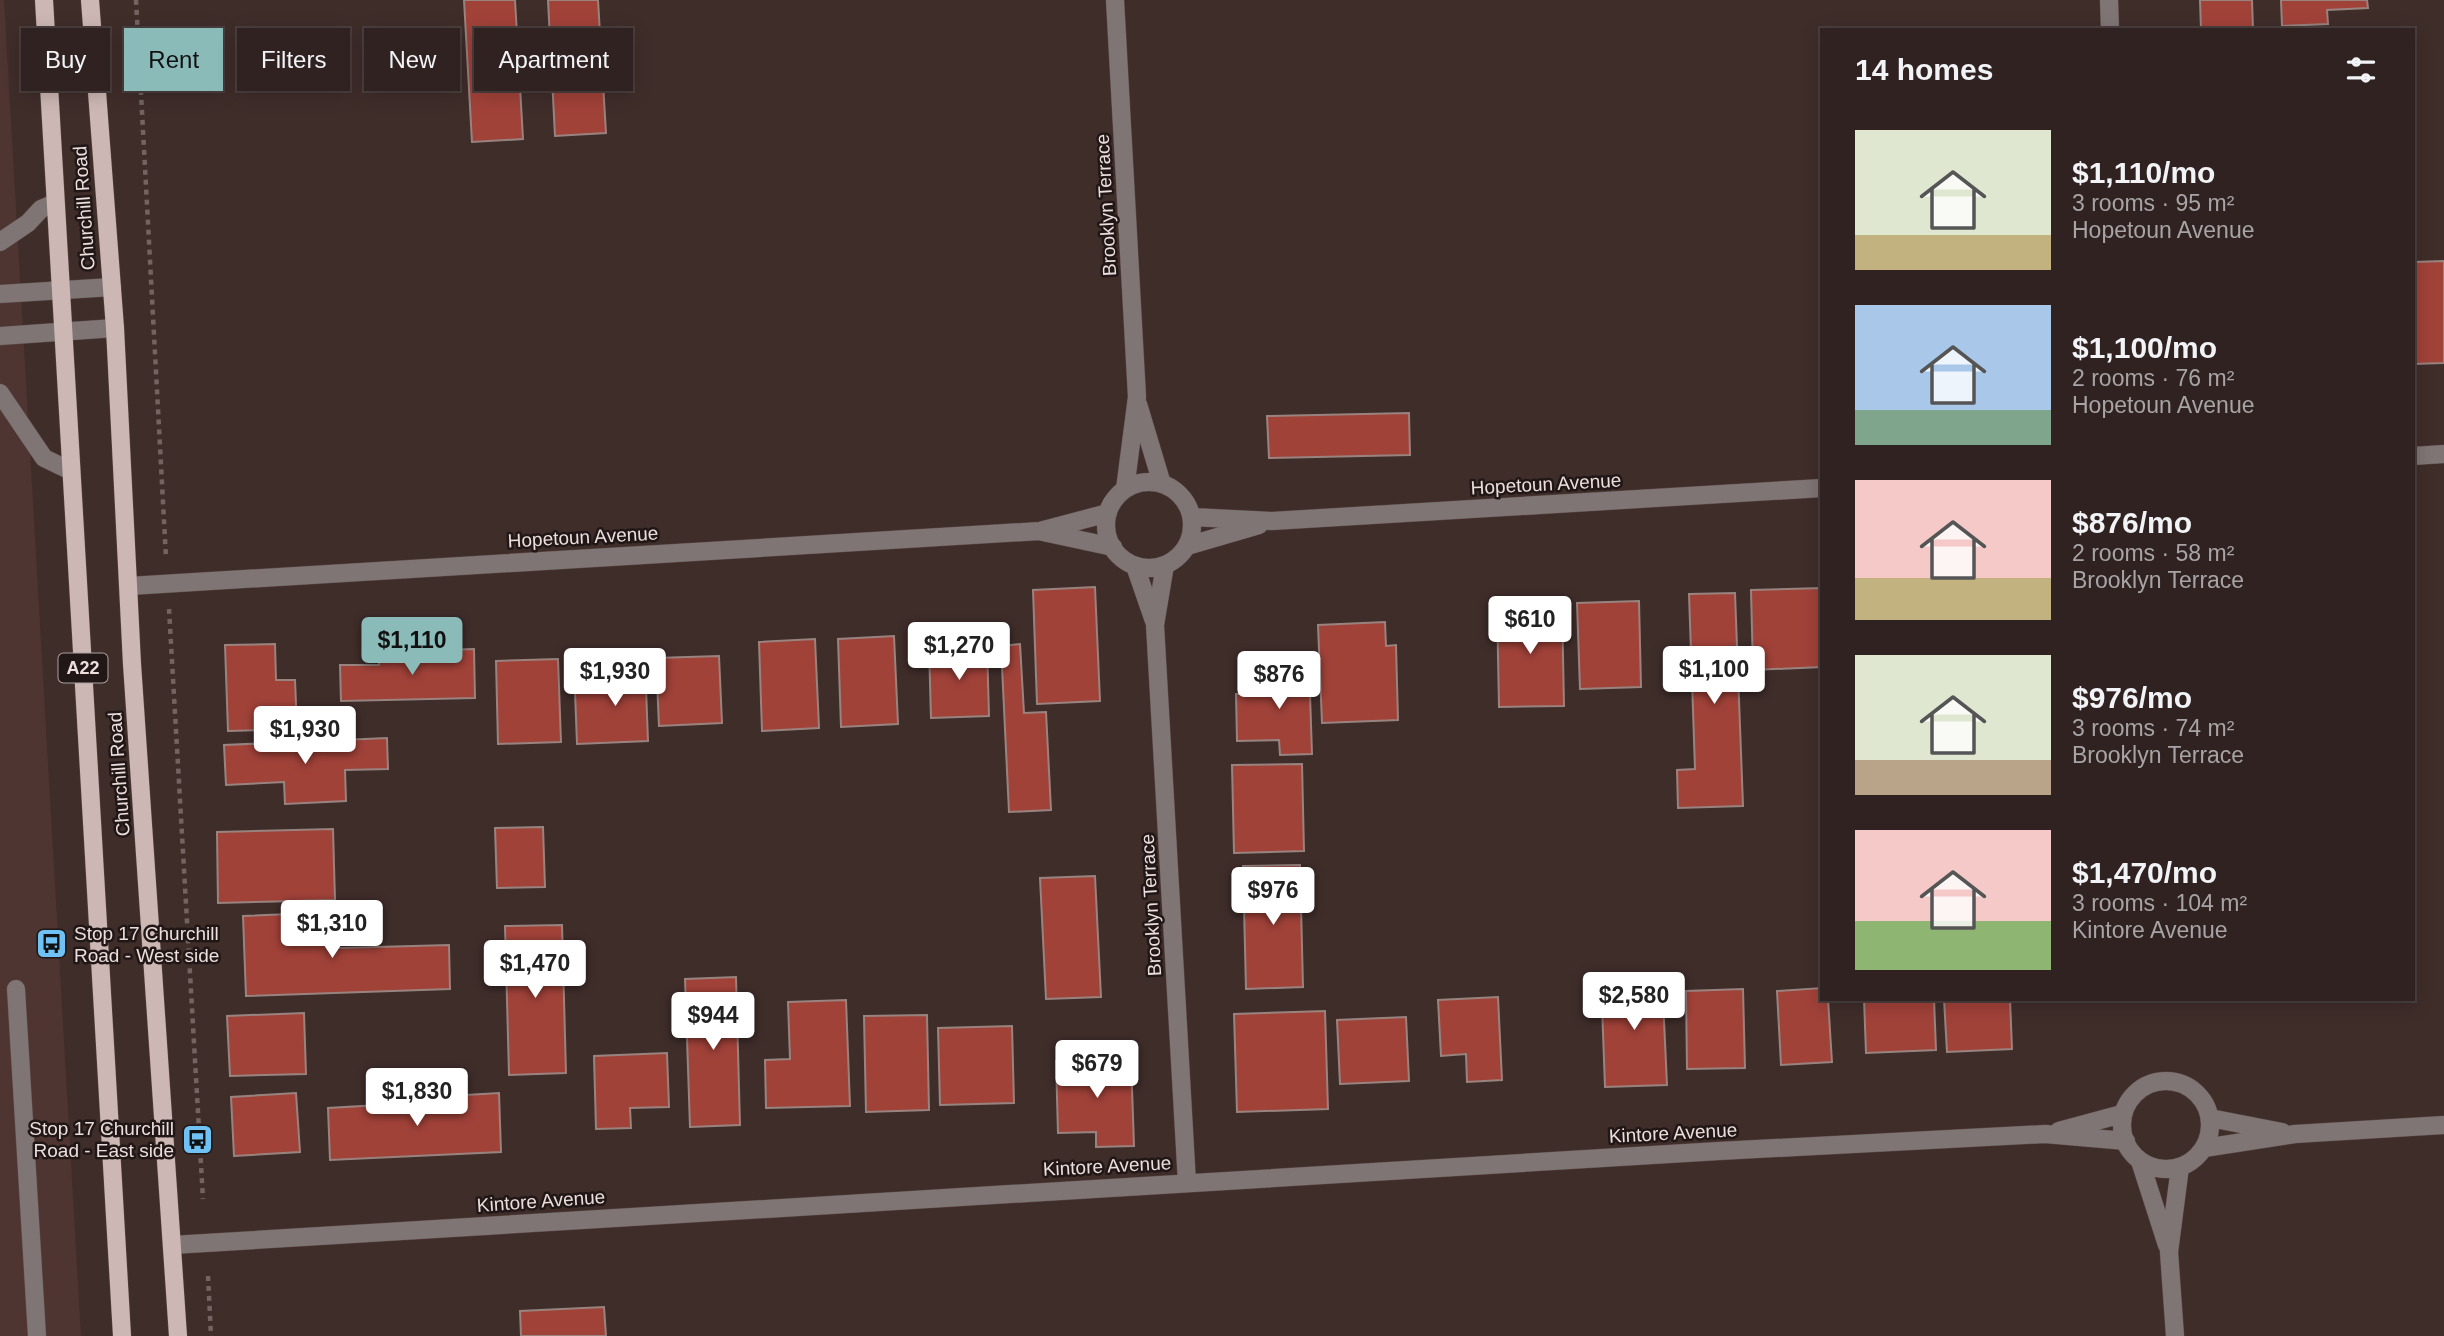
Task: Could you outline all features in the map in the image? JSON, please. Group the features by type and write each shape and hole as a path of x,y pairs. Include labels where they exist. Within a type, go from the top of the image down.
{"main road":[{"name":"Churchill Road","path":"44,0 122,1336"},
{"name":"Churchill Road","path":"90,0 115,328 132,664 178,1336"}],"street":[{"path":"2109,0 2110,28"},
{"name":"Brooklyn Terrace","path":"1117,4 1136,397 1125,489"},
{"path":"0,242 28,223 41,209 55,203"},
{"path":"0,294 111,288"},
{"path":"0,336 115,328"},
{"path":"0,393 44,458 71,471"},
{"name":"Brooklyn Terrace","path":"1136,397 1162,484"},
{"path":"2415,456 2444,454"},
{"path":"1147,482 1162,484 1185,501 1192,517 1192,531 1187,546 1178,557 1165,565 1135,566 1122,558 1113,547 1106,528 1108,513 1114,500 1125,489 1147,482"},
{"name":"Hopetoun Avenue","path":"1192,517 1272,521 1820,488"},
{"name":"Hopetoun Avenue","path":"129,586 1040,531 1108,513"},
{"name":"Hopetoun Avenue","path":"1187,546 1272,521"},
{"name":"Hopetoun Avenue","path":"1040,531 1113,547"},
{"name":"Brooklyn Terrace","path":"1165,565 1155,625 1187,1183"},
{"name":"Brooklyn Terrace","path":"1135,566 1155,625"},
{"path":"16,989 37,1336"},
{"path":"2163,1081 2178,1083 2192,1089 2203,1100 2210,1118 2210,1134 2204,1148 2194,1160 2169,1170 2154,1168 2140,1161 2129,1150 2121,1129 2123,1114 2129,1100 2140,1088 2163,1081"},
{"name":"Kintore Avenue","path":"2045,1134 2123,1114"},
{"path":"2210,1118 2295,1134"},
{"path":"2204,1148 2295,1134 2444,1125"},
{"name":"Kintore Avenue","path":"172,1245 2045,1134 2126,1141"},
{"path":"2140,1161 2169,1252"},
{"path":"2175,1336 2169,1252 2180,1167"}],"path":[{"path":"208,1276 211,1336"}],"shaded area":[{"path":"0,0 4,0 81,1336 0,1336"}],"building":[{"path":"464,0 515,0 517,28 474,28 474,91 520,91 523,139 472,142"},
{"path":"548,0 598,0 600,28 549,28"},
{"path":"2200,0 2252,0 2253,28 2201,28"},
{"path":"2281,0 2367,0 2368,8 2327,10 2328,24 2282,26"},
{"path":"553,91 603,91 606,133 555,136"},
{"path":"2444,261 2444,363 2415,364 2415,262"},
{"path":"1409,413 1410,455 1269,458 1267,416"},
{"path":"1095,587 1100,701 1037,704 1033,590"},
{"path":"1820,588 1820,667 1753,670 1751,590"},
{"path":"1735,593 1743,806 1678,808 1677,770 1695,769 1689,594"},
{"path":"1639,601 1641,687 1580,689 1577,603"},
{"path":"1562,604 1564,706 1499,707 1497,605"},
{"path":"1385,622 1386,646 1396,645 1398,720 1322,723 1318,625"},
{"path":"894,636 898,724 841,727 838,639"},
{"path":"815,639 819,728 762,731 759,642"},
{"path":"275,644 276,680 295,680 297,729 228,731 225,645"},
{"path":"1020,644 1024,713 1046,712 1051,810 1009,812 1001,646"},
{"path":"987,646 989,716 931,718 929,648"},
{"path":"474,649 475,698 341,701 340,665 379,665 379,652"},
{"path":"719,656 722,723 659,726 656,658"},
{"path":"558,659 561,742 498,744 496,661"},
{"path":"645,661 648,741 577,744 575,692 611,691 609,662"},
{"path":"1309,665 1312,754 1280,755 1279,740 1237,741 1236,694 1268,694 1267,666"},
{"path":"387,738 388,769 345,770 346,801 285,804 284,782 226,785 224,745"},
{"path":"1302,764 1304,851 1234,853 1232,765"},
{"path":"543,827 545,887 497,888 495,828"},
{"path":"333,829 335,900 218,903 217,832"},
{"path":"1300,865 1303,987 1246,989 1243,866"},
{"path":"1095,876 1101,997 1046,999 1040,878"},
{"path":"338,912 339,948 449,945 450,989 246,996 243,916"},
{"path":"562,925 566,1073 509,1075 505,926"},
{"path":"736,977 740,1125 690,1127 685,979"},
{"path":"1662,977 1667,1085 1605,1087 1601,979"},
{"path":"1820,988 1820,1001 1828,1001 1832,1062 1781,1065 1777,991"},
{"path":"1743,989 1745,1068 1687,1069 1686,991"},
{"path":"1498,997 1502,1080 1467,1082 1466,1054 1441,1056 1438,1000"},
{"path":"846,1000 850,1106 766,1108 765,1060 790,1059 788,1002"},
{"path":"1864,1001 1934,1001 1936,1050 1866,1053"},
{"path":"1944,1001 2010,1001 2012,1049 1947,1052"},
{"path":"1325,1011 1328,1109 1237,1112 1234,1014"},
{"path":"304,1013 306,1074 230,1076 227,1016"},
{"path":"927,1015 929,1110 866,1112 864,1016"},
{"path":"1406,1017 1409,1081 1340,1084 1337,1020"},
{"path":"1012,1026 1014,1103 940,1105 938,1028"},
{"path":"667,1053 669,1107 630,1108 631,1128 596,1129 594,1056"},
{"path":"1131,1059 1134,1146 1096,1147 1096,1132 1058,1133 1056,1061"},
{"path":"296,1093 300,1152 234,1156 231,1097"},
{"path":"499,1093 501,1152 330,1160 328,1108 414,1103 414,1098"},
{"path":"604,1307 606,1336 521,1336 520,1311"}],"place":[{"name":"Stop 17 Churchill Road - West side","path":"51,944"},
{"name":"Stop 17 Churchill Road - East side","path":"197,1139"}]}
